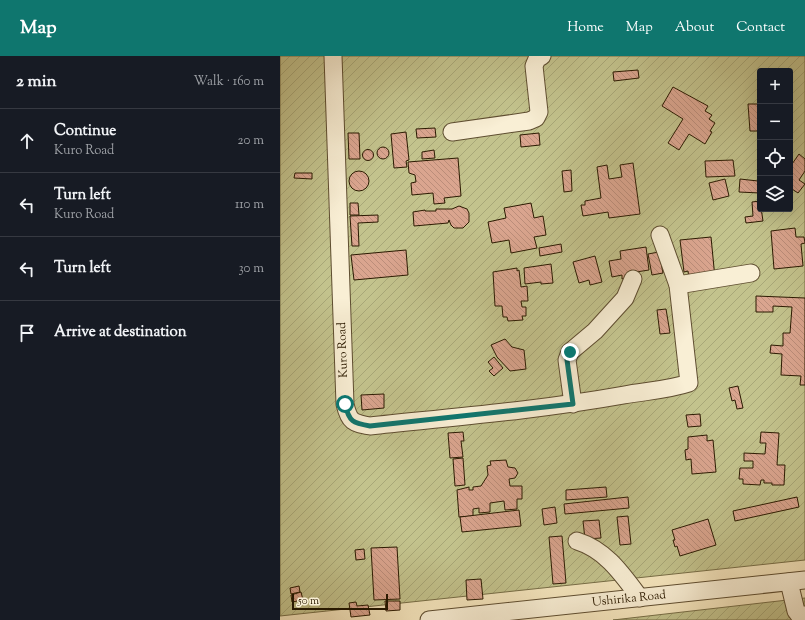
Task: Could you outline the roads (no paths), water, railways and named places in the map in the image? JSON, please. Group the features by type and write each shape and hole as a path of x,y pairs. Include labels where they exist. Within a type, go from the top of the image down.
{"street":[{"name":"Kuro Road","path":"333,56 345,404 348,416 356,424 370,426 573,404 654,389 672,388 689,383 678,285"},
{"path":"452,132 529,121 536,118 539,112 534,66 537,59 542,56"},
{"path":"660,235 678,285 751,274"},
{"path":"573,404 567,360 570,352 595,331 625,298 633,279"},
{"path":"577,541 590,545 614,564 640,598"},
{"path":"797,581 796,611 805,616"},
{"name":"Ushirika Road","path":"430,620 797,581"}]}
